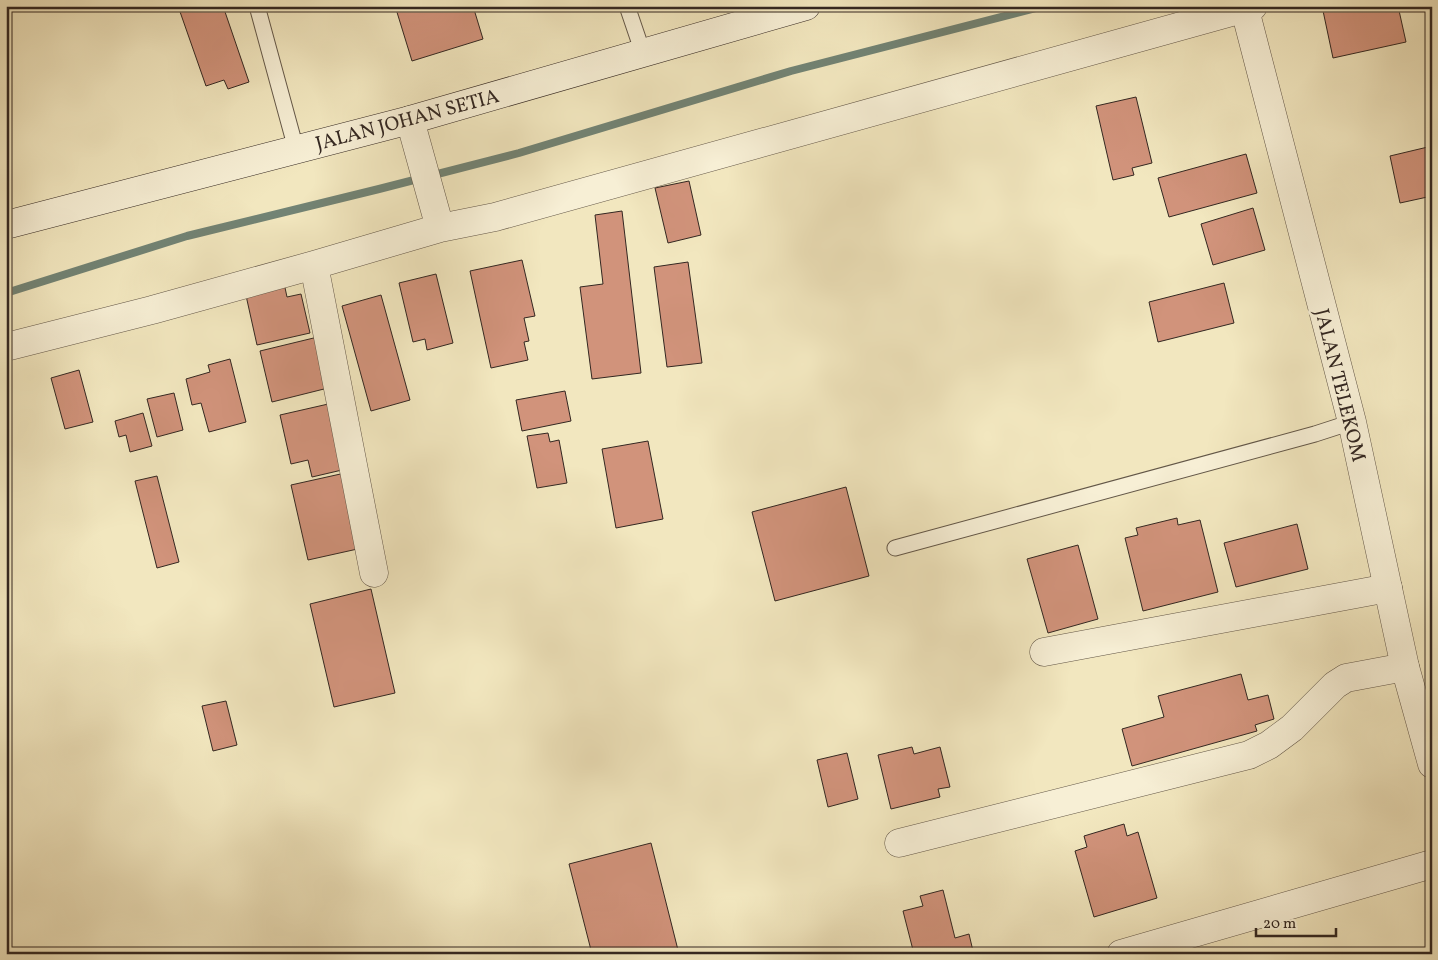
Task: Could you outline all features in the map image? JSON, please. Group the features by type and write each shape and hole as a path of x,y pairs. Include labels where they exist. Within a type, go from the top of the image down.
{"street":[{"name":"JALAN JOHAN SETIA","path":"6,225 410,120 806,6"},
{"path":"6,346 162,307 314,265 437,216 503,214 1247,7"},
{"name":"JALAN TELEKOM","path":"1247,7 1352,422 1405,667 1432,764"},
{"path":"410,120 437,216"},
{"path":"314,265 374,573"},
{"path":"1044,652 1388,588"},
{"path":"899,843 1227,762 1269,744 1292,728 1335,684 1346,678 1405,667"},
{"path":"1120,954 1432,864"}],"lane":[{"path":"257,6 296,149"},
{"path":"627,6 643,53"},
{"path":"894,548 1315,434 1352,422"}],"building":[{"path":"178,6 223,6 249,82 228,89 224,80 206,86"},
{"path":"404,6 473,6 483,39 412,61 396,9"},
{"path":"1322,6 1398,6 1406,42 1333,58"},
{"path":"1136,97 1152,163 1132,168 1134,175 1113,180 1096,106"},
{"path":"1432,146 1432,196 1400,203 1390,156"},
{"path":"1246,154 1257,193 1169,217 1158,178"},
{"path":"689,181 701,235 668,243 655,188"},
{"path":"1253,208 1265,250 1213,265 1201,224"},
{"path":"622,211 641,373 592,379 580,287 603,284 595,215"},
{"path":"522,260 535,316 524,318 529,341 524,342 528,360 491,368 470,271"},
{"path":"688,262 702,363 667,367 654,267"},
{"path":"436,274 453,343 427,350 425,339 413,342 399,283"},
{"path":"284,283 287,297 301,294 310,333 257,345 245,291"},
{"path":"1224,283 1234,323 1158,342 1149,302"},
{"path":"381,295 410,400 371,411 342,306"},
{"path":"326,335 332,387 272,402 260,351"},
{"path":"230,359 246,422 209,432 201,403 192,405 186,379 210,372 208,365"},
{"path":"79,370 93,422 65,429 51,378"},
{"path":"565,391 571,421 522,431 516,400"},
{"path":"174,393 183,430 157,437 147,399"},
{"path":"337,402 342,470 312,477 308,460 291,464 280,415"},
{"path":"143,413 152,446 130,452 126,435 119,437 115,421"},
{"path":"548,433 550,442 559,440 567,483 537,488 527,436"},
{"path":"648,441 663,519 616,528 602,449"},
{"path":"345,473 362,548 308,560 291,485"},
{"path":"157,476 179,562 157,568 135,481"},
{"path":"846,487 869,576 775,601 752,512"},
{"path":"1177,518 1178,525 1200,520 1218,592 1143,611 1125,538 1138,535 1136,528"},
{"path":"1297,524 1308,569 1236,587 1224,543"},
{"path":"1078,545 1098,619 1048,633 1027,559"},
{"path":"371,589 395,693 334,707 310,604"},
{"path":"1241,674 1248,700 1268,695 1274,719 1255,725 1257,731 1132,766 1122,729 1164,717 1158,696"},
{"path":"226,701 237,745 213,751 202,706"},
{"path":"912,747 914,754 940,747 950,787 938,789 940,797 891,809 878,755"},
{"path":"847,753 858,799 828,807 817,760"},
{"path":"1124,824 1127,836 1138,832 1157,898 1094,917 1075,851 1087,847 1084,836"},
{"path":"651,843 679,954 592,954 569,864"},
{"path":"943,890 955,938 969,934 973,951 961,954 914,954 903,911 923,906 920,896"}],"waterway":[{"path":"6,293 187,236 519,153 791,71 1044,6"}]}
